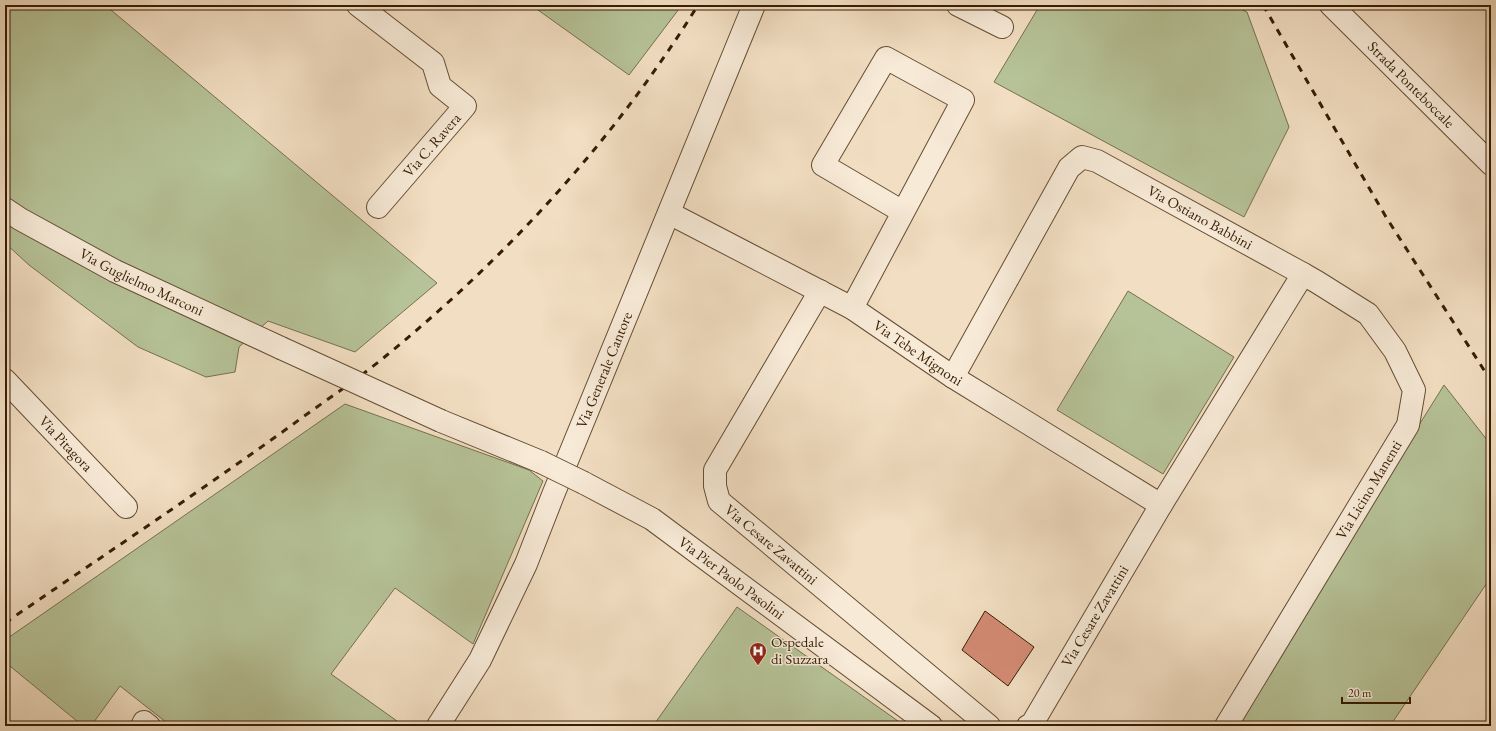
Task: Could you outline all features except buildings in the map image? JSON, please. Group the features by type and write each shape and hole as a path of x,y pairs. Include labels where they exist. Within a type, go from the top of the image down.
{"street":[{"name":"Via C. Ravera","path":"358,5 433,62 440,86 465,106 378,207"},
{"name":"Via Generale Cantore","path":"438,726 480,660 526,564 754,5"},
{"path":"958,5 1002,26"},
{"name":"Strada Ponteboccale","path":"1331,5 1491,164"},
{"path":"852,308 963,100 886,58 823,165 903,212"},
{"name":"Via Ostiano Babbini","path":"953,377 1069,168 1082,157 1098,161 1303,274"},
{"name":"Via Guglielmo Marconi","path":"5,208 20,219 115,271 441,421"},
{"name":"Via Tebe Mignoni","path":"669,213 852,308 953,377 1161,505"},
{"path":"1161,505 1303,274"},
{"name":"Via Licino Manenti","path":"1226,726 1408,425 1414,390 1395,351 1368,314 1303,274"},
{"name":"Via Cesare Zavattini","path":"820,291 715,470 715,486 719,501 989,726"},
{"name":"Via Pitagora","path":"5,380 126,507"},
{"name":"Via Pier Paolo Pasolini","path":"441,421 541,462 652,519 931,726"},
{"name":"Via Cesare Zavattini","path":"1028,726 1032,724 1161,505"},
{"path":"142,726 144,722 149,726"}],"green space":[{"path":"5,5 105,5 437,283 355,352 268,321 239,347 235,372 206,377 138,347 29,265 5,243"},
{"path":"531,5 682,5 629,75"},
{"path":"1040,5 1232,5 1247,12 1289,127 1244,217 994,82"},
{"path":"1128,291 1234,357 1163,474 1057,410"},
{"path":"1444,385 1491,445 1491,577 1390,726 1231,726"},
{"path":"345,404 529,470 543,481 473,644 395,588 331,674 404,726 171,726 120,686 91,726 83,726 5,662 5,640"},
{"name":"Ospedale di Suzzara","path":"737,607 905,726 653,726"}],"railway":[{"path":"5,623 221,475 340,391 376,364 432,317 517,236 557,193 632,102 698,5"},
{"path":"1263,5 1386,217 1491,381"}],"place":[{"name":"Ospedale di Suzzara","path":"758,666"}]}
